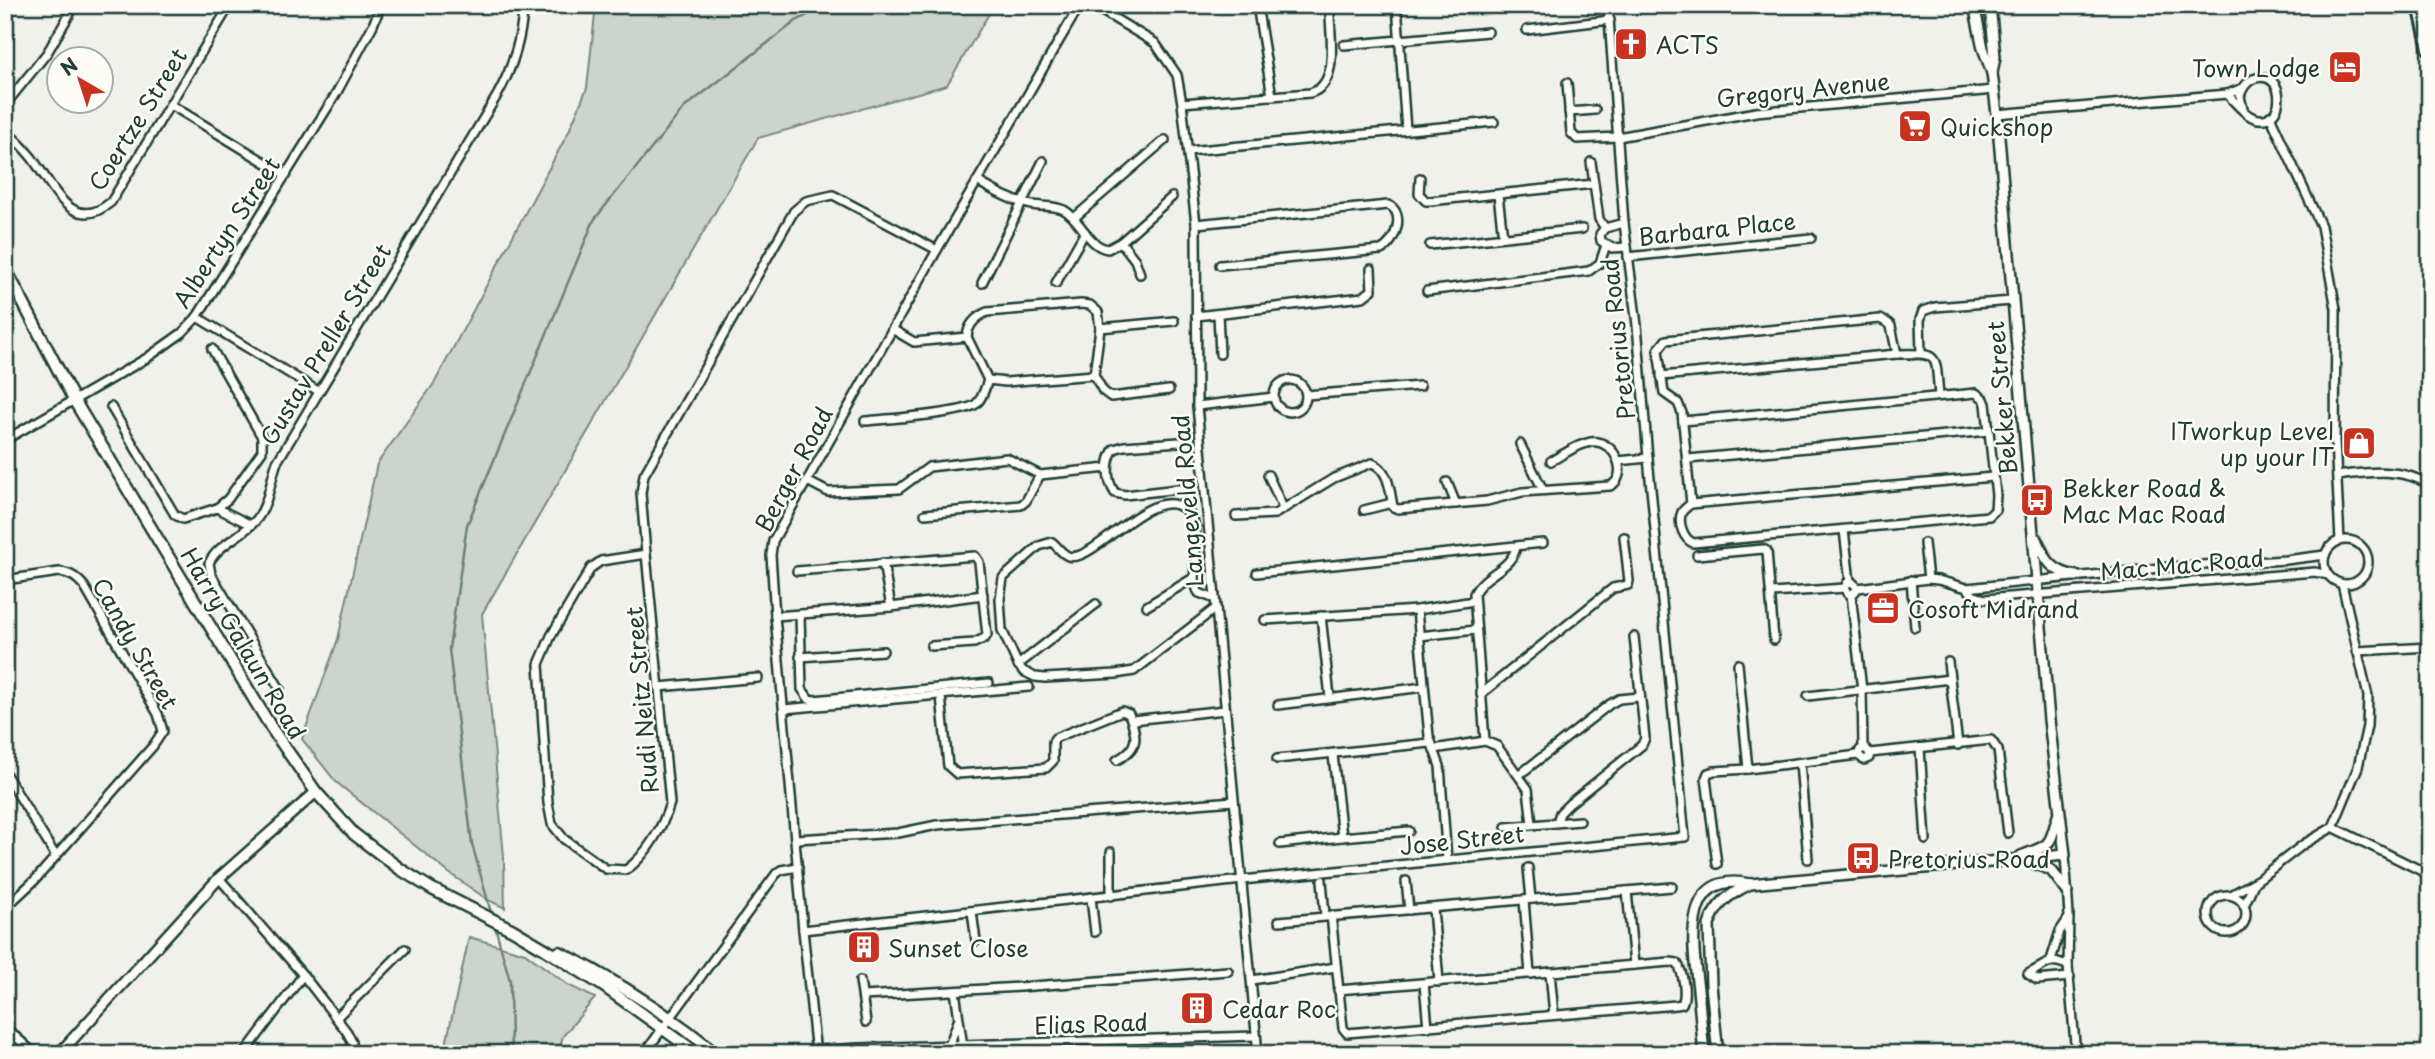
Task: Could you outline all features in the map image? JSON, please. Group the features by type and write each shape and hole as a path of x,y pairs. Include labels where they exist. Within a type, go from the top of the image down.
{"highway":[{"path":"2420,5 2430,49"}],"main road":[{"name":"Harry Galaun Road","path":"5,268 74,400 272,729 316,792 354,834 376,852 432,889 545,949 602,985 698,1054"},
{"name":"Harry Galaun Road","path":"545,949 556,951 607,977 671,1019 717,1054"}],"street":[{"path":"5,105 47,53 75,5"},
{"name":"Coertze Street","path":"5,130 23,147 62,203 78,211 99,211 111,202 230,5"},
{"name":"Albertyn Street","path":"5,440 164,347 197,317 354,62 381,5"},
{"name":"Gustav Preller Street","path":"280,689 209,568 209,563 215,554 251,526 265,505 276,462 502,87 519,44 524,5"},
{"name":"Berger Road","path":"815,1053 775,616 771,555 773,541 937,250 1080,5"},
{"name":"Langeveld Road","path":"1092,5 1155,43 1177,75 1182,103 1196,224 1197,406 1258,1054"},
{"path":"1256,5 1272,96"},
{"path":"1182,103 1310,93 1321,89 1326,83 1330,67 1330,13 1334,5"},
{"path":"1397,5 1406,130"},
{"name":"Pretorius Road","path":"1608,5 1624,223 1637,324 1685,837"},
{"name":"Bekker Street","path":"1974,5 1983,48 1992,73 1997,114 2049,720 2065,855 2069,916 2068,966 2076,1054"},
{"name":"Bekker Street","path":"1990,5 1994,57 1992,73"},
{"path":"1527,30 1610,20"},
{"path":"1344,45 1488,32"},
{"path":"2227,94 2249,115 2257,118 2270,116 2279,105 2276,86 2265,79 2258,78 2248,82 2243,88 2240,101 2243,109"},
{"path":"1567,83 1569,112 1595,110"},
{"path":"1997,114 2227,94 2243,88"},
{"name":"Gregory Avenue","path":"1569,112 1573,137 1577,139 1618,136 1756,112 1994,90"},
{"path":"171,105 286,175"},
{"path":"2270,116 2323,234 2336,309 2340,541"},
{"path":"1188,151 1494,122"},
{"path":"1074,218 1165,140"},
{"path":"982,283 1043,161"},
{"path":"1591,162 1599,219 1605,228"},
{"path":"1420,178 1419,194 1426,201 1594,184"},
{"path":"977,181 1022,202 1064,210 1102,249 1121,242 1172,197"},
{"name":"Rudi Neitz Street","path":"646,554 601,561 591,568 551,636 538,664 548,803 552,824 564,839 606,869 626,870 634,863 668,812 670,787 641,494 644,475 794,211 806,201 833,195 937,250"},
{"path":"1498,195 1503,237"},
{"path":"1196,224 1211,225 1388,205 1397,212 1395,233 1387,247 1381,250 1220,265"},
{"path":"1624,223 1605,228 1600,234 1601,241 1612,248 1627,247"},
{"path":"1430,244 1582,229"},
{"path":"1056,283 1085,232"},
{"name":"Barbara Place","path":"1628,257 1811,238"},
{"path":"1121,242 1135,260 1140,274"},
{"path":"1427,291 1589,271 1600,263 1606,245"},
{"path":"1196,316 1363,297 1372,290 1371,268"},
{"path":"1920,354 1920,320 1923,311 1935,307 2012,300"},
{"path":"866,421 968,408 980,400 988,380 967,337 967,330 973,321 987,312 1081,303 1090,305 1098,313 1100,328 1094,374 1103,391 1111,397 1169,390"},
{"path":"1218,314 1220,354"},
{"path":"197,317 318,391"},
{"path":"1691,504 1683,421 1678,403 1664,393 1661,376 1659,348 1666,340 1880,319 1891,326 1897,354"},
{"path":"1100,328 1174,321"},
{"path":"892,329 914,342 967,337"},
{"path":"111,407 175,514 183,519 216,508 233,494 262,451 263,444 212,349"},
{"path":"1661,376 1920,354 1930,355 1935,359 1939,397"},
{"path":"988,380 1006,382 1094,374"},
{"path":"1289,380 1303,386 1306,395 1303,405 1293,411 1279,407 1274,397 1280,383 1289,380"},
{"path":"1306,395 1420,386"},
{"path":"1683,421 1973,393 1981,397 1986,404 1996,505 1989,516 1693,543 1684,534 1681,516 1691,504 1993,477"},
{"path":"1197,406 1274,397"},
{"path":"1688,459 1989,431"},
{"path":"1179,442 1117,447 1111,453 1108,468 1111,487 1119,495 1187,488"},
{"path":"1520,444 1543,490"},
{"path":"1236,516 1270,515 1334,478 1372,463 1378,465 1387,478 1392,503 1394,508 1398,509 1487,501 1522,492 1613,485 1619,477 1618,461 1607,444 1583,444 1551,461"},
{"path":"807,481 828,492 895,489 905,486 920,471 929,467 1007,458 1040,475 1108,468"},
{"path":"1618,461 1648,458"},
{"path":"2337,476 2383,473 2418,479 2430,486"},
{"path":"925,514 1021,505 1040,475"},
{"path":"1268,475 1283,508"},
{"path":"1447,482 1456,504"},
{"path":"1364,510 1392,503"},
{"path":"1215,599 1199,593 1195,586 1195,527 1187,511 1176,504 1156,507 1136,517 1098,545 1076,556 1064,555 1052,542 1047,542 1011,569 1003,578 1000,588 1002,629 1018,665 1028,675 1045,678 1134,671 1216,608"},
{"path":"216,508 251,526"},
{"path":"2032,527 2043,556 2050,565 2063,574 2076,576"},
{"path":"1844,530 1847,585"},
{"path":"1481,694 1613,588 1628,585 1624,537"},
{"path":"2347,540 2360,545 2367,558 2367,565 2360,578 2354,582 2342,583 2328,575 2323,562 2325,555 2333,544 2347,540"},
{"path":"1257,573 1543,542"},
{"path":"1924,543 1927,579"},
{"path":"1485,741 1474,601 1477,589 1512,559 1516,547"},
{"path":"1697,555 1766,550 1772,593 1774,640"},
{"name":"Mac Mac Road","path":"1855,591 1911,580 1938,580 1967,588 2169,567 2325,555"},
{"path":"797,571 975,556 979,562 987,626 985,638 974,643 931,646"},
{"path":"883,563 891,607"},
{"path":"2169,567 2171,584"},
{"name":"Candy Street","path":"5,580 59,572 77,578 125,656 162,724 160,736 153,746 35,880 5,908"},
{"name":"Mac Mac Road","path":"1967,588 1973,596 1985,599 2315,572 2328,575"},
{"path":"1147,606 1195,578"},
{"path":"1911,580 1915,627"},
{"path":"1772,593 1855,583 1864,752"},
{"path":"2231,895 2244,906 2244,923 2230,934 2220,933 2208,921 2210,905 2222,895 2231,895 2256,881 2304,844 2333,827 2358,766 2367,726 2368,696 2342,583"},
{"path":"775,616 891,607 982,595"},
{"path":"1265,620 1417,610 1474,601"},
{"path":"1018,665 1096,604"},
{"path":"1417,610 1432,746 1440,766 1447,860"},
{"path":"800,615 802,689 809,699 989,683"},
{"path":"1321,616 1330,697"},
{"path":"1419,636 1476,630"},
{"path":"1557,822 1560,813 1569,804 1642,745 1645,738 1633,637"},
{"path":"2357,651 2430,647"},
{"path":"800,657 883,651"},
{"path":"1948,662 1958,745"},
{"path":"1738,664 1748,769"},
{"path":"659,687 758,678"},
{"path":"1808,696 1950,679"},
{"path":"783,709 1030,687"},
{"path":"1278,705 1424,687"},
{"path":"941,696 948,766 951,771 963,776 1046,768 1053,761 1053,742 1058,736 1122,711 1129,714 1132,720 1134,747 1117,761"},
{"path":"1519,775 1610,704 1619,699 1639,697"},
{"path":"1132,720 1225,710"},
{"path":"1717,864 1706,775 1714,771 1800,763 1864,752 1992,740 1998,750 2008,833"},
{"path":"1277,759 1485,741 1497,746 1528,789 1532,824"},
{"path":"1920,748 1926,840"},
{"path":"1333,755 1342,837"},
{"path":"1800,763 1808,859"},
{"path":"5,773 55,855"},
{"path":"59,1054 219,878 316,792"},
{"path":"796,839 898,833 937,825 1234,801"},
{"path":"2018,860 2047,845 2061,808"},
{"path":"1506,827 1580,821"},
{"path":"2333,827 2430,875"},
{"path":"1280,844 1409,831"},
{"name":"Jose Street","path":"803,930 1242,880 1685,837"},
{"path":"1111,852 1111,896"},
{"path":"1704,1054 1693,926 1696,911 1704,897 1721,885 1728,882 1750,884 2065,855"},
{"path":"2018,860 2051,870 2067,891"},
{"path":"644,1054 776,874 781,870 798,867"},
{"path":"1528,868 1530,974"},
{"path":"219,878 303,975 351,1037 352,1054"},
{"path":"1322,880 1343,1030 1347,1033 1676,1006 1684,1002 1680,969 1676,963 1338,990"},
{"path":"1406,881 1409,910"},
{"path":"2244,906 2256,881"},
{"path":"1718,1053 1711,985 1709,925 1724,898 1750,884"},
{"path":"1279,921 1672,887"},
{"path":"1627,891 1634,965"},
{"path":"1091,898 1095,932"},
{"path":"1433,908 1439,982"},
{"path":"972,912 976,941"},
{"path":"2051,960 2060,931 2069,916"},
{"path":"336,1018 405,949"},
{"path":"2068,966 2051,960 2028,974 2038,980 2070,977"},
{"path":"1252,980 1336,967"},
{"path":"863,996 1228,971"},
{"path":"1550,972 1554,1016"},
{"path":"244,1054 303,975"},
{"path":"860,981 866,1022"},
{"path":"1424,984 1428,1027"},
{"path":"956,991 958,1020 966,1048"},
{"path":"948,1050 958,1020"},
{"path":"5,1027 35,1054"},
{"name":"Elias Road","path":"911,1054 966,1048 1256,1036"},
{"name":"Elias Road","path":"815,1053 831,1049 948,1050"}],"shaded area":[{"path":"596,5 994,5 947,85 758,138 482,614 504,857 505,908 488,900 449,873 336,782 302,739 338,639 377,464 435,382 569,131 587,88"},
{"path":"469,937 525,953 568,985 595,998 563,1036 558,1054 444,1054"}],"waterway":[{"path":"492,916 472,844 449,649 467,525 594,220 684,108 796,21 827,5"},
{"path":"495,926 510,981 511,1054"}],"place":[{"name":"ACTS","path":"1631,44"},
{"name":"Town Lodge","path":"2345,67"},
{"name":"Quickshop","path":"1915,126"},
{"name":"ITworkup Level up your IT","path":"2359,443"},
{"name":"Bekker Road & Mac Mac Road","path":"2037,500"},
{"name":"Cosoft Midrand","path":"1883,608"},
{"name":"Pretorius Road","path":"1863,858"},
{"name":"Sunset Close","path":"864,947"},
{"name":"Cedar Roc","path":"1197,1008"}]}
